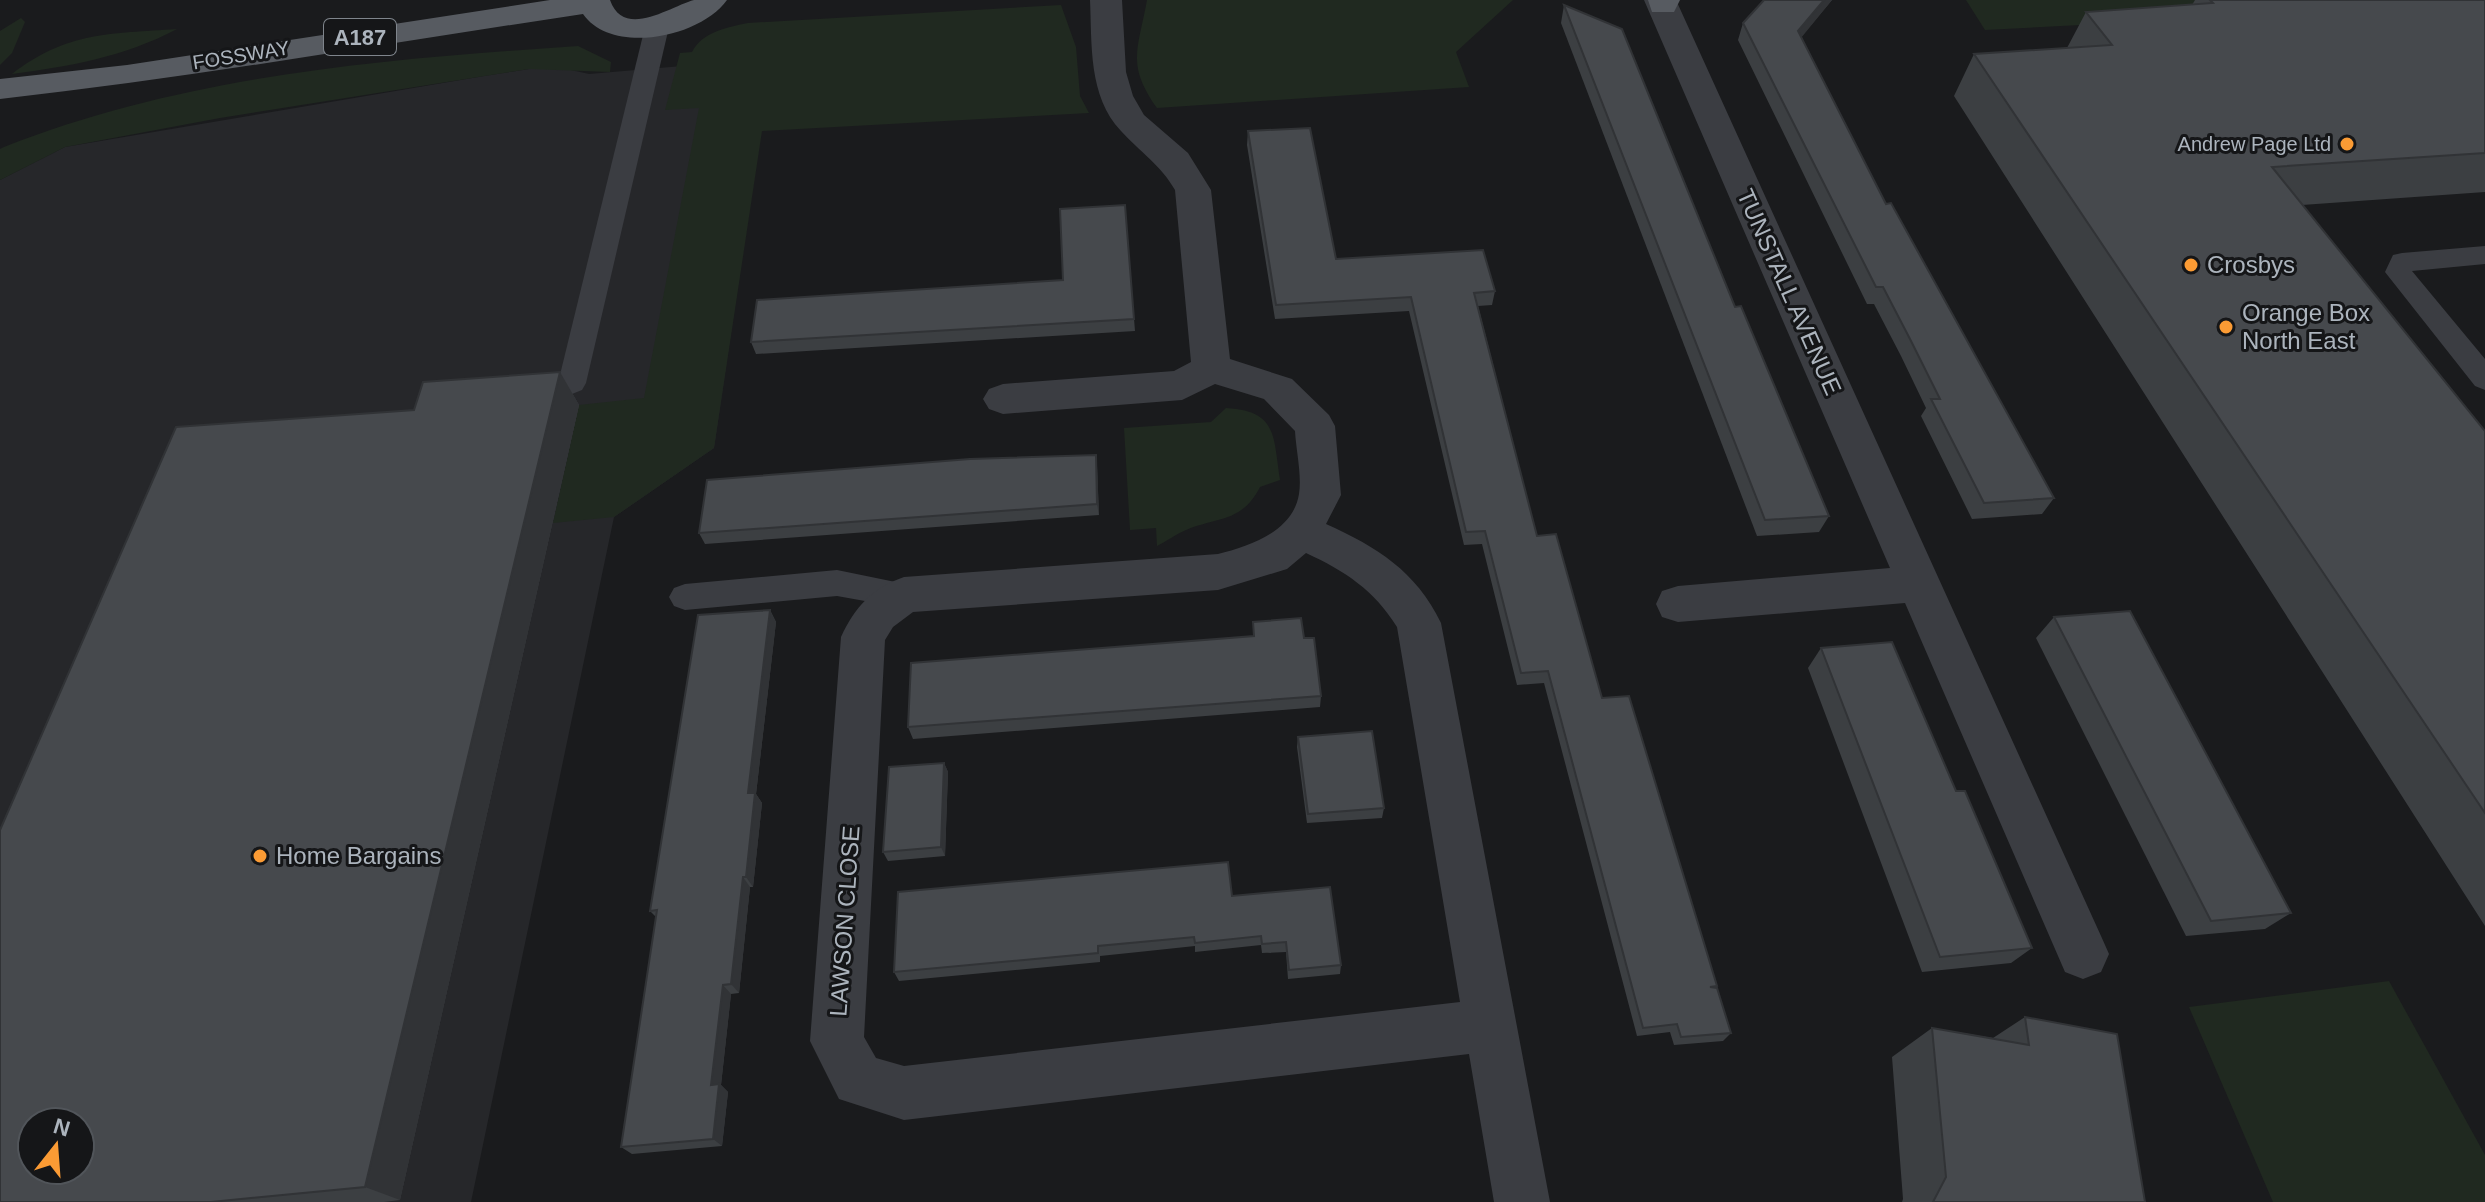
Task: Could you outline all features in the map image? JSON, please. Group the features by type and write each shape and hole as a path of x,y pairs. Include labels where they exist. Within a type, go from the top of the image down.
{"main road":[{"path":"594,2 596,11 614,24 657,27 692,18 711,0"},
{"name":"FOSSWAY","path":"0,89 127,75 253,52 594,2"},
{"name":"FOSSWAY","path":"0,115 127,75"}],"street":[{"path":"1106,0 1110,72 1116,96 1131,122 1176,161 1193,190 1211,368"},
{"name":"TUNSTALL AVENUE","path":"1662,2 2083,954"},
{"path":"904,595 1218,572 1272,557 1301,532 1320,495 1315,426 1278,389 1211,368 1182,385 1003,399"},
{"path":"1301,532 1373,565 1397,588 1419,623 1522,1202"},
{"path":"1678,604 1918,584"},
{"name":"LAWSON CLOSE","path":"904,595 877,614 863,637 837,1041 858,1080 904,1093 946,1090 1490,1025"}],"lane":[{"path":"572,383 657,27"},
{"path":"2485,255 2402,262 2398,272 2485,379"},
{"path":"685,597 837,583 904,595"}],"shaded area":[{"path":"1147,0 1513,0 1456,52 1469,87 1157,108 1147,93 1138,68 1138,45"},
{"path":"1966,0 2485,0 2485,4 1985,30"},
{"path":"1061,5 1076,47 1080,96 1089,113 762,131 714,448 614,517 553,523 579,405 644,398 699,108 665,110 680,53 692,52 702,40 716,32 748,23"},
{"path":"21,18 25,22 12,53 0,65 0,31"},
{"path":"177,29 137,47 97,59 12,74 32,60 71,42 110,34"},
{"path":"578,46 611,62 610,72 529,69 220,118 65,147 0,180 0,149 143,103 286,74 432,57"},
{"path":"777,58 761,130 714,448 614,517 471,1202 0,1202 0,180 65,147 529,69 562,68 589,74"},
{"path":"1226,408 1243,410 1264,420 1274,439 1280,480 1260,487 1253,499 1237,513 1186,530 1157,546 1156,528 1130,530 1124,428 1211,422"},
{"path":"2389,981 2485,1155 2485,1202 2273,1202 2189,1007"}],"building":[{"path":"1764,0 1824,0 1798,31 1886,204 1891,203 2054,498 1984,503 1931,399 1940,399 1910,339 1883,287 1876,287 1743,23"},
{"path":"2210,0 2485,0 2485,153 2272,167 2485,431 2485,813 1974,54 2112,45 2086,12 2213,3"},
{"path":"1564,5 1622,29 1735,307 1741,306 1829,516 1765,520"},
{"path":"1310,128 1336,259 1483,250 1495,291 1474,293 1537,536 1556,534 1602,698 1629,696 1717,986 1710,987 1717,988 1731,1033 1681,1037 1677,1024 1643,1028 1548,671 1521,673 1485,531 1466,532 1411,297 1276,305 1248,131"},
{"path":"1125,205 1134,319 751,342 757,300 1063,280 1060,209"},
{"name":"Home Bargains","path":"560,372 365,1187 211,1202 0,1202 0,830 176,427 414,410 423,382"},
{"path":"1096,455 1097,504 699,533 707,480 970,459"},
{"path":"770,610 748,793 755,793 746,877 743,877 731,984 723,985 711,1085 719,1084 713,1139 621,1147 657,910 650,911 698,615"},
{"path":"2130,611 2291,913 2211,921 2054,617"},
{"path":"1301,618 1304,638 1314,638 1321,696 908,727 911,663 1254,636 1253,622"},
{"path":"1892,642 1956,791 1965,791 2032,948 1940,957 1821,648"},
{"path":"1372,731 1384,808 1308,814 1298,737"},
{"path":"944,763 941,847 883,852 889,767"},
{"path":"1228,862 1232,896 1330,887 1341,965 1289,970 1286,942 1262,944 1261,936 1195,943 1194,937 1098,946 1098,953 894,972 898,892"},
{"path":"2025,1017 2117,1034 2145,1202 1933,1202 1946,1177 1932,1028 2029,1045"}],"place":[{"name":"Andrew Page Ltd","path":"2347,144"},
{"name":"Crosbys","path":"2191,265"},
{"name":"Orange Box North East","path":"2226,327"},
{"name":"Home Bargains","path":"260,856"}]}
